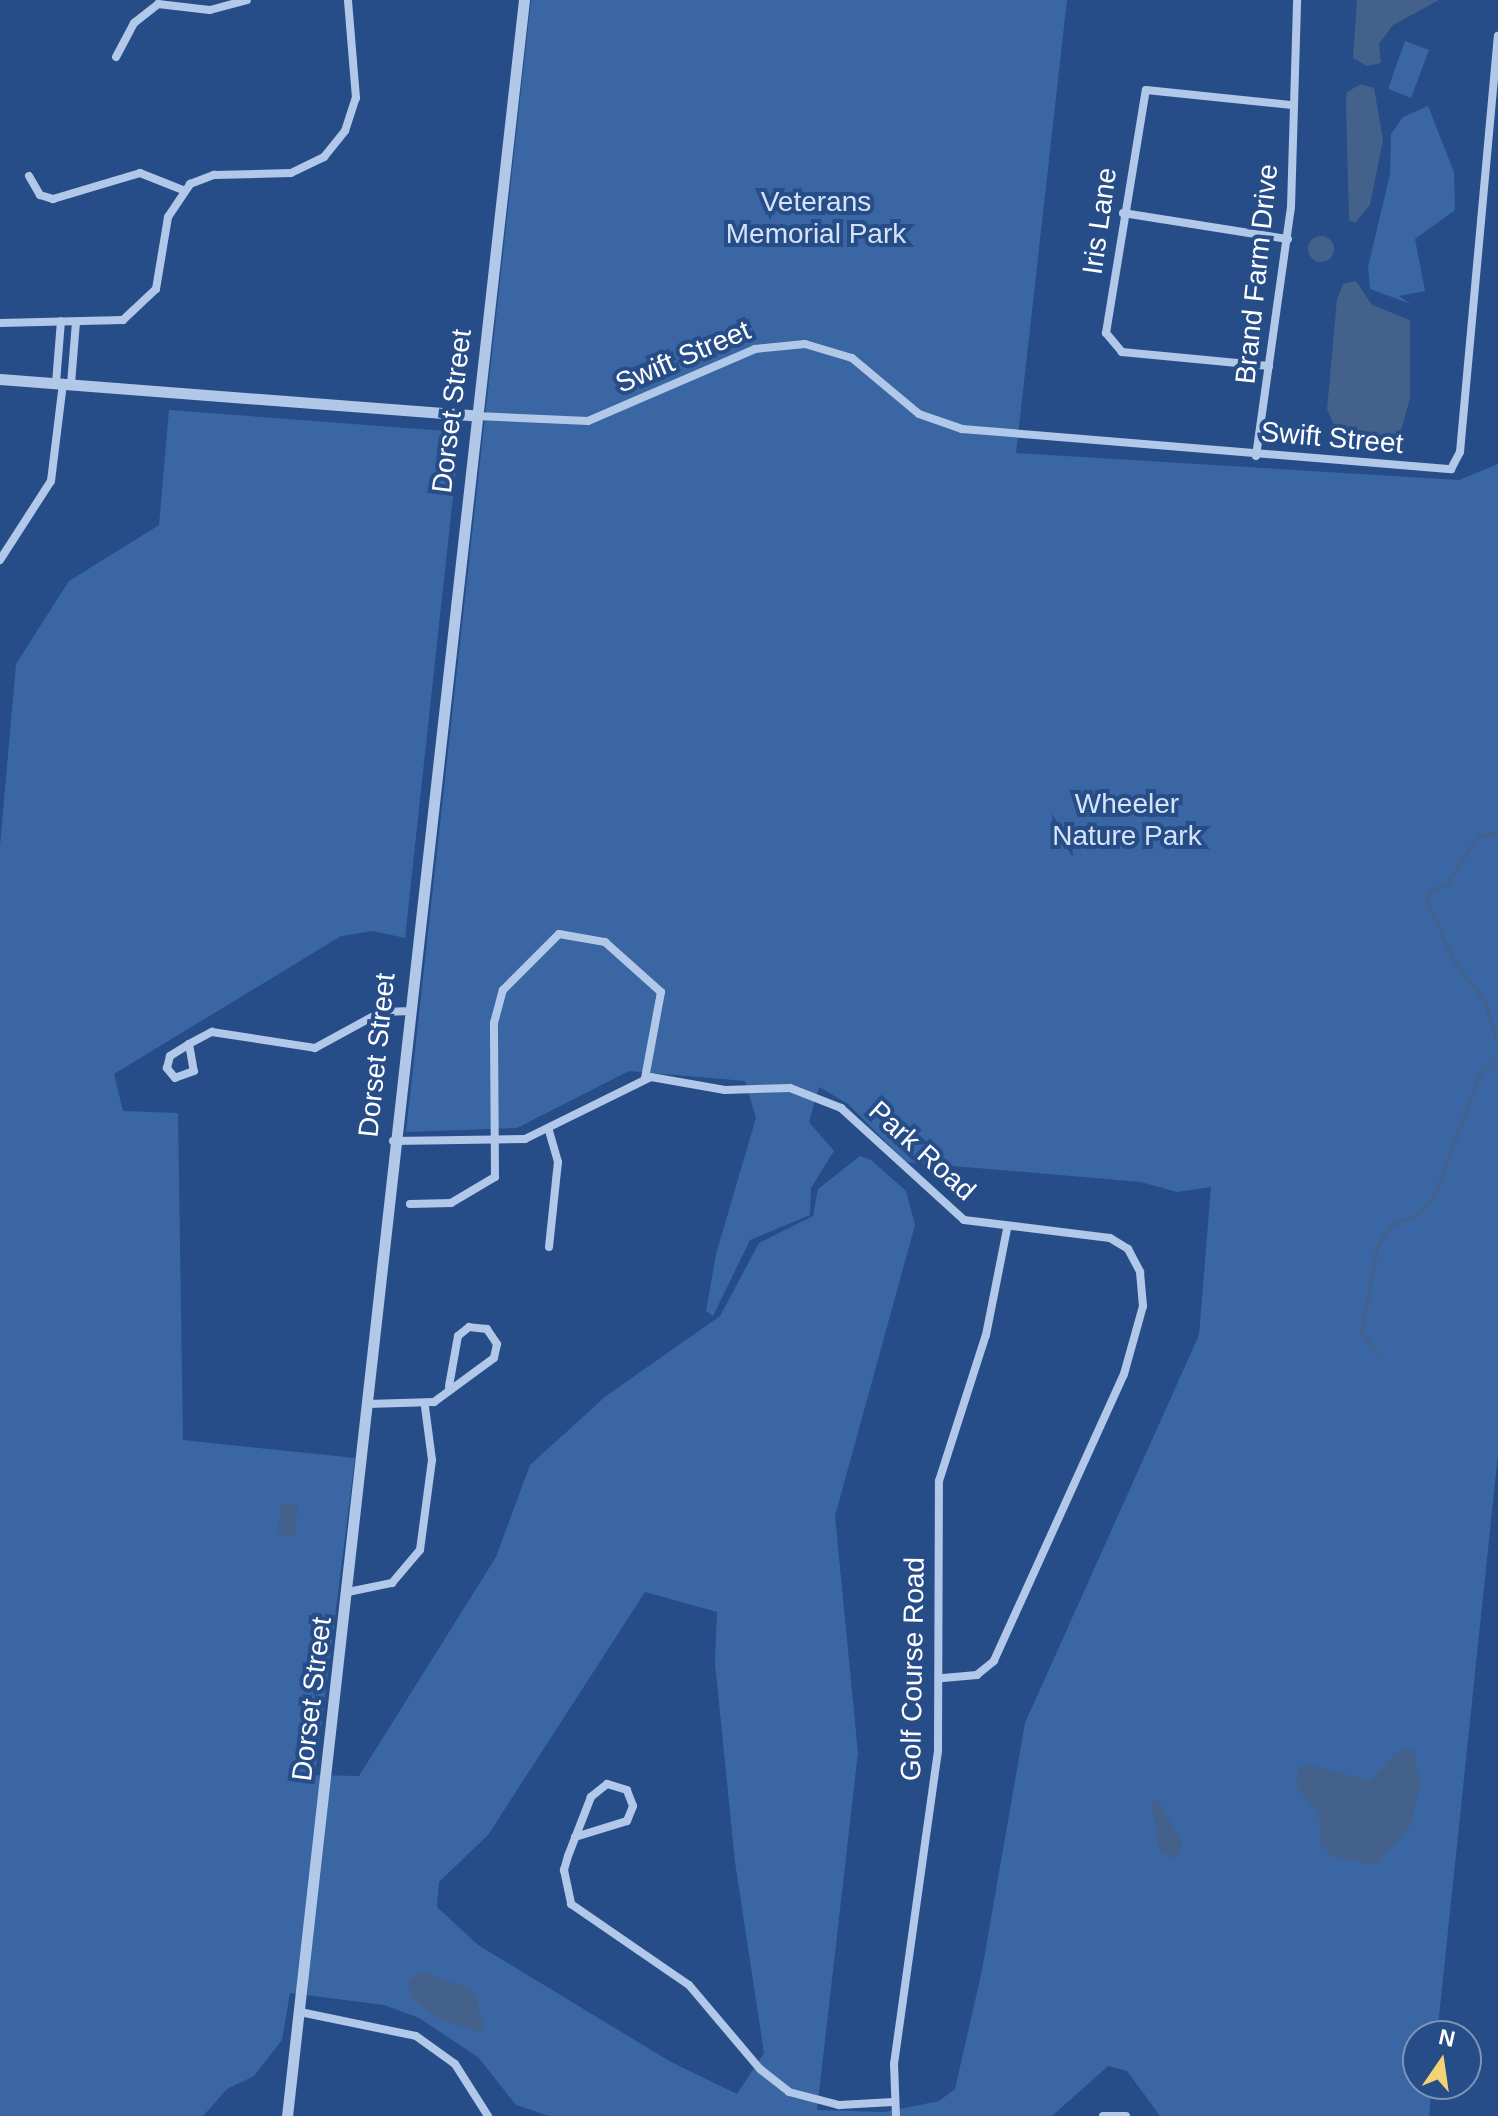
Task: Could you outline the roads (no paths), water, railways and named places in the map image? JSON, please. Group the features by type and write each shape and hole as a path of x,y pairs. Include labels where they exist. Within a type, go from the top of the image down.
{"street":[{"path":"116,57 145,11 185,3 210,10 247,0"},
{"path":"0,323 123,320 152,297 168,217 183,190 214,175 291,173 332,149 356,98 348,0"},
{"name":"Dorset Street","path":"287,2116 348,1592 405,1011 524,0"},
{"name":"Brand Farm Drive","path":"1256,456 1288,239 1297,0"},
{"name":"Swift Street","path":"0,379 476,416 588,421 745,352 805,344 852,358 909,408 951,427 1440,471 1455,465 1498,36"},
{"name":"Iris Lane","path":"1269,366 1109,345 1123,213 1146,90 1292,105"},
{"path":"29,176 40,195 53,199 140,173 183,190"},
{"path":"1123,213 1288,239"},
{"path":"61,321 63,383"},
{"path":"0,560 55,470 63,383 76,322"},
{"path":"392,1141 500,1144 549,1131 645,1078 661,992 605,942 559,934 503,990 494,1023 500,1144 495,1177 479,1190 451,1203 410,1204"},
{"path":"189,1044 223,1031 323,1047 381,1012 405,1011"},
{"name":"Park Road","path":"645,1078 820,1096 849,1114 945,1208 1007,1229 1117,1241 1137,1263 1143,1306 1124,1374 997,1655 977,1675 940,1678"},
{"path":"549,1131 558,1162 549,1247"},
{"name":"Golf Course Road","path":"896,2116 893,2102 935,1777 940,1678 939,1481 986,1335 1007,1229"},
{"path":"368,1404 425,1407 449,1386 494,1358 496,1340 487,1329 469,1327 458,1336 449,1386"},
{"path":"348,1592 392,1583 420,1550 432,1460 425,1407"},
{"path":"575,1837 624,1824 633,1806 627,1790 611,1784 596,1790 575,1837 563,1878 571,1904 689,1985 769,2078 822,2104 893,2102"},
{"path":"300,2012 384,2024 431,2044 465,2076 488,2116"},
{"path":"1103,2116 1126,2116"}],"waterway":[{"path":"1498,832 1477,836 1448,883 1429,891 1427,900 1454,962 1484,1000 1498,1044"},
{"path":"1379,1355 1361,1332 1377,1247 1391,1225 1420,1213 1434,1196 1480,1073 1498,1056"}],"park label":[{"name":"Veterans Memorial Park","path":"816,218"},
{"name":"Wheeler Nature Park","path":"1127,820"}]}
